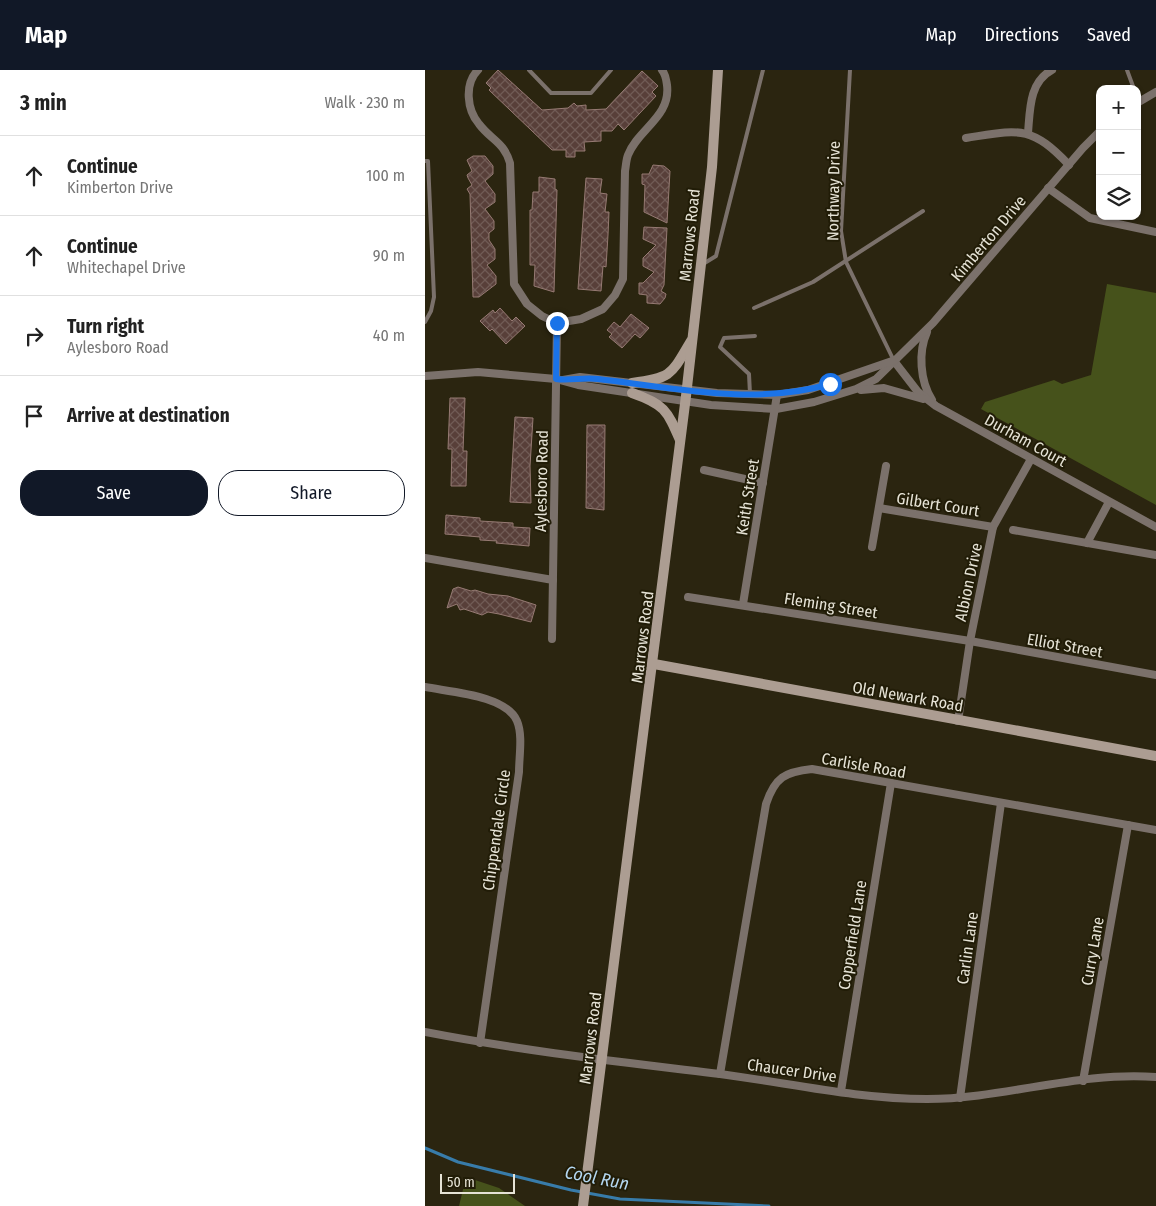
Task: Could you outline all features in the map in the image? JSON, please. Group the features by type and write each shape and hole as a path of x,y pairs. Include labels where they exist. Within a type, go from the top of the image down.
{"street":[{"path":"477,70 470,83 468,95 470,106 478,124 506,150 510,163 514,284 527,304 542,316 557,323 581,319 603,308 615,295 623,278 625,171 628,155 639,138 664,109 668,93 665,74 662,70"},
{"name":"Marrows Road","path":"584,1202 686,401 712,167 719,70"},
{"path":"1028,133 1032,95 1041,79 1052,70"},
{"path":"1141,99 1156,92"},
{"path":"966,138 1005,132 1028,133 1054,150 1069,164"},
{"name":"Kimberton Drive","path":"632,388 686,401 776,409 814,402 868,385 929,328 1048,188 1096,136"},
{"path":"1048,188 1090,218 1156,232"},
{"name":"Aylesboro Road","path":"552,639 559,379 557,323"},
{"path":"929,328 923,340 923,375 925,386 936,406"},
{"path":"632,388 670,374 693,338"},
{"name":"Kimberton Drive","path":"632,388 687,389 777,395 808,390 894,361"},
{"name":"Durham Court","path":"894,361 918,392 936,406 1156,527"},
{"path":"425,376 478,372 559,379 580,377 632,388 663,406 681,441"},
{"path":"847,392 884,388 915,396 936,406"},
{"name":"Keith Street","path":"743,604 777,395"},
{"name":"Albion Drive","path":"958,721 970,642 993,527 1031,459"},
{"name":"Gilbert Court","path":"872,547 886,466"},
{"path":"704,470 763,483"},
{"path":"1087,543 1109,502"},
{"name":"Gilbert Court","path":"879,508 993,527"},
{"path":"1013,530 1156,555"},
{"path":"425,558 553,580"},
{"name":"Fleming Street","path":"688,597 743,604 970,642"},
{"name":"Elliot Street","path":"970,642 1156,676"},
{"name":"Old Newark Road","path":"654,664 1156,756"},
{"name":"Chippendale Circle","path":"425,687 493,700 503,706 517,720 519,730 519,772 480,1043"},
{"name":"Carlisle Road","path":"720,1074 765,814 771,790 778,780 791,772 812,769 1156,830"},
{"name":"Copperfield Lane","path":"841,1091 891,783"},
{"name":"Carlin Lane","path":"960,1098 1001,803"},
{"name":"Curry Lane","path":"1083,1081 1128,825"},
{"name":"Chaucer Drive","path":"425,1032 480,1043 602,1061 720,1074 898,1098 960,1098 1121,1076 1156,1077"}],"lane":[{"path":"529,70 551,93 591,93 611,70"},
{"path":"701,266 717,256 763,70"},
{"name":"Northway Drive","path":"850,70 841,230 846,262 894,361"},
{"path":"1127,70 1133,85"},
{"path":"425,161 428,161 434,292 431,311 425,322"},
{"path":"754,308 813,282 923,211"},
{"path":"749,394 749,374 720,347 724,338 755,336"}],"green space":[{"path":"1107,284 1156,293 1156,505 981,409 985,402 1054,380 1062,384 1091,375"},
{"path":"466,1177 499,1188 525,1206 459,1206"}],"building":[{"path":"498,70 542,110 568,108 574,103 577,106 586,105 586,110 606,109 642,71 658,86 652,92 656,96 624,130 618,124 612,131 601,131 601,141 584,142 585,151 575,151 575,157 566,157 566,150 552,150 489,90 491,88 486,83"},
{"path":"473,156 485,156 493,166 493,174 485,181 495,194 495,202 485,209 494,221 494,229 489,233 489,240 495,249 495,259 487,265 496,276 496,284 479,297 473,297 470,194 467,189 472,185 467,175 472,171 467,160"},
{"path":"653,165 664,166 670,171 667,223 644,212 645,185 642,184 642,174 649,174"},
{"path":"539,177 555,179 555,189 557,190 554,292 534,286 535,265 530,265 530,210 532,210 533,192 539,192"},
{"path":"586,178 602,179 600,193 607,194 605,212 609,212 608,235 606,267 603,266 601,291 578,289"},
{"path":"644,227 667,228 664,285 661,291 666,294 660,304 647,303 647,295 639,294 639,283 643,283 654,272 643,266 643,258 656,245 643,239"},
{"path":"500,308 512,321 516,317 525,326 506,344 492,329 490,331 480,321 493,310 495,313"},
{"path":"631,314 649,328 640,338 635,334 622,348 609,337 612,334 607,330 614,322 620,327"},
{"path":"450,398 465,398 463,451 467,451 466,486 451,486 452,449 448,449"},
{"path":"515,417 533,418 530,466 531,503 510,502"},
{"path":"587,425 605,425 604,510 586,508"},
{"path":"446,515 480,518 480,521 513,523 513,527 530,528 529,546 496,543 497,541 480,540 480,537 445,534"},
{"path":"458,587 471,591 475,590 488,594 508,596 536,605 531,622 488,612 482,615 464,609 460,610 457,604 447,608 453,589"}],"waterway":[{"name":"Cool Run","path":"425,1148 458,1162 571,1190 620,1199 769,1206"}],"route":[{"path":"557,323 556,379 580,377 717,393 763,395 808,390 830,384"}]}
